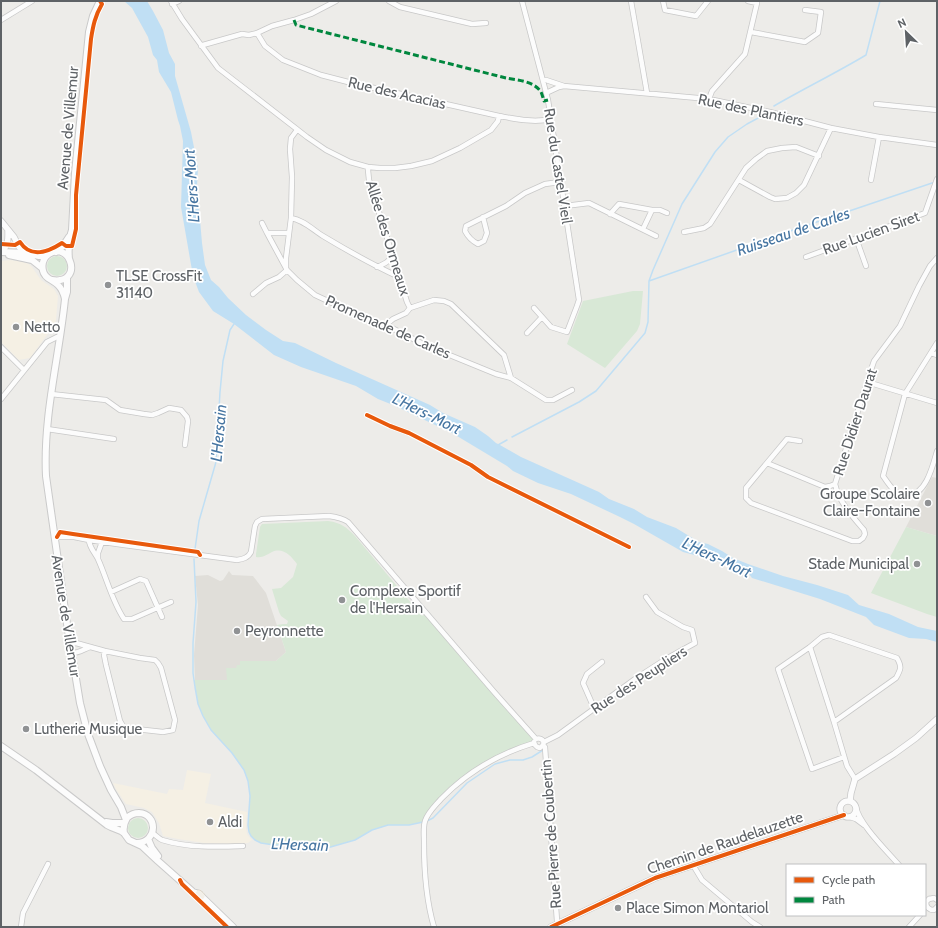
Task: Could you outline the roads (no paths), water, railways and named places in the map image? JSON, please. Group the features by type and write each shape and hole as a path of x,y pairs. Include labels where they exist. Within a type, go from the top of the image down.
{"main road":[{"name":"Avenue de Villemur","path":"69,259 75,173 89,32 93,16 100,1"},
{"path":"56,252 63,246 70,235"},
{"path":"1,252 26,253 46,256"},
{"path":"1,252 32,260 42,268"},
{"path":"52,280 62,280 67,277 71,270 72,266 64,253 52,252 46,256 42,264 42,268 45,276 58,284 65,298"},
{"name":"Avenue de Villemur","path":"67,277 67,292 51,394 47,430 45,461 46,476 80,704 88,734 100,766 121,807 125,822"},
{"path":"1,746 36,770 111,827 124,833 129,840 142,846 193,892 200,895"},
{"path":"121,807 136,814"},
{"path":"124,833 125,822 128,817 136,814 144,814 150,819 153,828 150,836 143,842 137,843"},
{"path":"100,819 112,823 125,822"},
{"path":"150,836 153,851 195,889 233,927"}],"street":[{"path":"1,20 32,1"},
{"path":"179,1 172,2 201,46 218,68 326,150 350,162 368,167 396,168 432,161 460,148 491,130 498,121 499,116"},
{"path":"201,46 242,34 249,35 257,33 272,26 311,14 336,1"},
{"path":"389,1 400,7 472,24 486,23"},
{"name":"Rue du Castel Vieil","path":"522,1 546,93 551,119 578,300 567,332 551,327 542,317"},
{"path":"631,1 647,93"},
{"path":"663,1 665,10 696,16 708,1"},
{"path":"709,99 712,91 745,54 751,32 756,3 748,1"},
{"path":"751,32 805,42 818,33 821,12 805,10"},
{"name":"Rue des Acacias","path":"257,33 265,46 283,60 321,75 499,116 520,120 540,121 551,119"},
{"name":"Rue des Plantiers","path":"543,81 546,80 564,86 709,99 770,112 831,128 879,137 937,145"},
{"name":"Rue des Plantiers","path":"546,93 564,86"},
{"path":"876,104 937,110"},
{"path":"738,180 775,199 787,198 796,193 804,185 831,128"},
{"path":"253,294 266,282 279,277 287,270 286,258 291,218 292,177 290,149 291,138 298,130"},
{"path":"870,180 879,137"},
{"path":"684,232 704,228 710,224 746,168 767,151 796,147 819,156"},
{"name":"Allée des Ormeaux","path":"368,167 369,180 410,308"},
{"name":"Rue Lucien Siret","path":"806,257 925,212 937,179"},
{"path":"483,217 487,233 484,241 478,244 472,241 464,231 466,226 483,217 506,206 525,193 546,184 560,182"},
{"path":"932,194 937,192"},
{"path":"565,206 589,203 656,236"},
{"path":"610,214 619,204 660,210 667,213"},
{"path":"643,229 652,210"},
{"path":"291,218 298,219 323,236 377,267 399,277"},
{"path":"1,221 14,237 19,247 26,253"},
{"name":"Promenade de Carles","path":"262,223 287,270 315,295 378,324 387,324 425,345 502,370 511,378 546,400 553,400 572,390"},
{"path":"1,252 8,242 8,231"},
{"path":"267,233 289,233"},
{"path":"856,238 866,266"},
{"path":"377,267 385,264 393,255"},
{"name":"Rue Didier Daurat","path":"835,484 874,361 900,326 919,286 930,266 937,258"},
{"path":"387,324 393,319 406,313 410,308 434,300 444,301 451,304 504,356 502,370 511,378"},
{"path":"526,333 542,317 534,308"},
{"path":"1,399 47,342 60,337"},
{"path":"937,343 905,394 883,476 893,490 904,495 916,493 924,486 937,451"},
{"path":"1,347 24,370"},
{"path":"931,353 937,355"},
{"path":"867,382 937,403"},
{"path":"51,394 106,400 120,410 152,415 169,408 181,410 187,417 188,422 184,444"},
{"path":"47,430 114,439"},
{"path":"767,463 825,487 835,484 846,508 864,530 865,534 859,541 852,541 751,503 746,498 746,488 767,463 787,440 800,441"},
{"name":"Rue Pierre de Coubertin","path":"54,537 74,537 242,560 251,552 255,526 257,522 262,519 329,516 344,520 348,522 535,741"},
{"path":"89,540 90,548 94,551 120,613 124,619 132,619 171,602"},
{"path":"98,561 98,554 102,542"},
{"path":"111,592 140,579 146,581 162,617"},
{"name":"Rue des Peupliers","path":"543,744 558,735 635,679 666,659 695,643 692,630 683,627 657,612 646,597"},
{"path":"834,722 896,678 901,664 897,658 829,635 822,637 778,669 812,769 844,757"},
{"path":"70,644 80,644 90,648 155,660 161,668 175,720 173,730 163,732 127,728 123,726 120,721 106,665 104,655 105,651"},
{"path":"810,647 847,766 855,779"},
{"path":"72,653 77,653 90,648"},
{"path":"594,708 583,683 587,674 602,662"},
{"path":"850,801 855,779 916,738 937,719"},
{"path":"433,927 426,888 424,853 424,828 430,812 461,780 478,768 515,749 535,741 541,739 543,744 539,748 536,746 535,741"},
{"name":"Rue Pierre de Coubertin","path":"543,744 546,753 553,870 558,924"},
{"path":"866,827 856,819 847,816 840,811 844,802 853,802 866,827 898,864"},
{"path":"847,816 853,816 856,807"},
{"name":"Chemin de Raudelauzette","path":"551,927 655,878 847,816"},
{"path":"150,836 161,840 183,844 215,847 243,846"},
{"path":"21,927 23,913 48,864"},
{"path":"693,865 702,880 760,927"},
{"path":"937,900 927,897 926,909 931,910 937,908"},
{"path":"909,927 919,916"}],"water":[{"name":"L'Hers-Mort","path":"124,1 147,1 163,30 169,53 175,64 175,76 191,132 198,168 197,185 205,265 211,280 246,315 283,341 295,343 430,405 443,413 475,427 496,443 521,457 599,492 609,499 634,509 647,517 676,528 699,542 708,544 733,558 748,564 848,595 859,605 889,614 918,627 937,631 937,642 926,639 909,638 874,625 866,617 820,599 752,578 749,574 714,560 683,552 620,517 571,494 538,483 513,471 452,433 378,399 356,386 301,367 274,355 234,324 213,311 199,292 193,276 181,207 183,141 171,92 159,72 157,60 153,55 148,37 132,8"}],"waterway":[{"path":"774,106 866,55 880,1"},
{"path":"512,437 579,402 596,391 645,333 648,322 649,281 682,204 715,152 728,137 764,115"},
{"name":"Ruisseau de Carles","path":"649,281 935,182"},
{"name":"L'Hersain","path":"195,549 199,521 216,462 223,361 230,330 234,324"},
{"path":"498,445 507,440"},
{"name":"L'Hersain","path":"194,559 196,602 193,643 193,673 198,704 211,730 232,753 244,770 248,781 250,796 248,825 251,836 261,843 274,845 299,844 327,848 355,840 372,830 388,825 409,825 423,822"},
{"name":"L'Hersain","path":"427,821 433,818 467,783 495,764 510,760 523,760 532,757 543,750"}],"place":[{"name":"TLSE CrossFit 31140","path":"108,285"},
{"name":"Netto","path":"16,327"},
{"name":"Groupe Scolaire Claire-Fontaine","path":"928,503"},
{"name":"Stade Municipal","path":"917,564"},
{"name":"Complexe Sportif de l'Hersain","path":"342,600"},
{"name":"Peyronnette","path":"237,631"},
{"name":"Lutherie Musique","path":"26,729"},
{"name":"Aldi","path":"210,822"},
{"name":"Place Simon Montariol","path":"618,908"}]}
